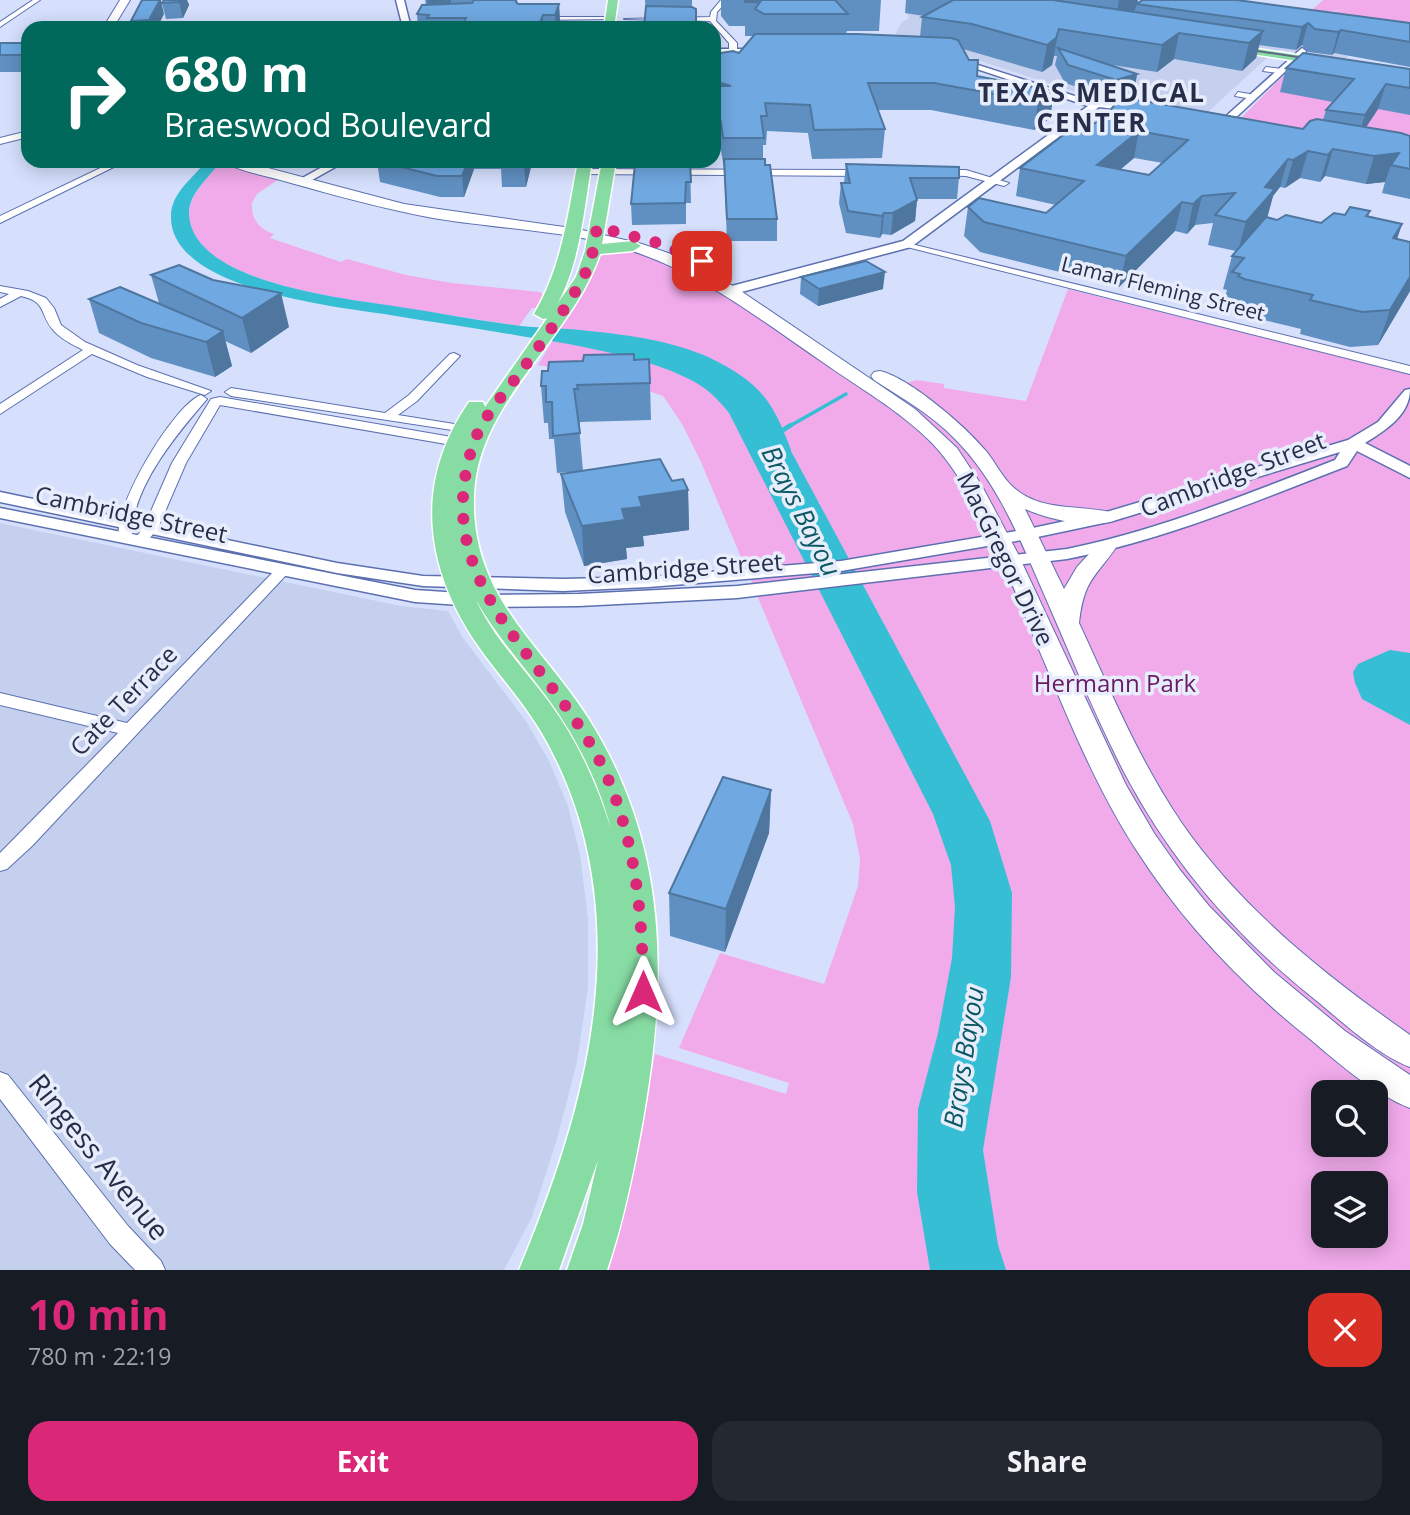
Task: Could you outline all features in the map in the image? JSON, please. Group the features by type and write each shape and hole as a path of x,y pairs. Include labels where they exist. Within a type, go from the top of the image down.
{"main road":[{"path":"613,0 610,20 627,19"},
{"path":"112,21 123,4 134,7"},
{"path":"1211,42 1343,63"},
{"path":"269,168 431,214 572,226 615,246 633,246 688,267 744,293"},
{"path":"555,309 584,168"},
{"path":"539,1270 573,1184 596,1098 625,1016 643,941 638,893 631,850 601,799 606,773 578,722 508,631 473,592 443,536 442,502 445,475 467,437 555,309 584,277 595,238 608,168"},
{"path":"595,238 680,251 744,293"},
{"name":"MacGregor Drive","path":"744,293 891,383 934,412 971,444 1003,489 1020,548 1100,761 1143,838 1176,885 1221,937 1299,1013 1368,1067 1410,1093"},
{"name":"MacGregor Drive","path":"744,293 915,419 950,452 1020,548 1068,623 1142,778 1171,830 1202,870 1281,954 1325,992 1410,1054"},
{"path":"1003,489 1022,503 1048,513 1078,518 1107,517"},
{"path":"1068,623 1070,600 1078,580 1090,562 1107,546"},
{"path":"587,1270 610,1192 639,1045 625,1016"}],"street":[{"path":"0,25 37,0"},
{"path":"714,21 718,6 725,0"},
{"path":"389,2 400,1 409,21"},
{"path":"627,19 713,18"},
{"path":"533,19 610,20"},
{"path":"553,21 580,20"},
{"path":"721,33 733,43 733,61 721,69"},
{"path":"721,53 777,53"},
{"path":"1212,117 1266,69 1292,53"},
{"path":"1199,114 1231,121 1279,71 1292,53"},
{"path":"939,55 1102,104 1150,109"},
{"path":"1266,69 1279,71"},
{"path":"1238,94 1252,97"},
{"path":"744,293 907,244 996,183 1102,104"},
{"path":"0,141 21,136"},
{"path":"0,220 108,168"},
{"path":"301,177 314,168"},
{"path":"301,177 324,168"},
{"path":"621,168 684,173 882,173"},
{"path":"698,168 699,173"},
{"path":"925,173 996,183"},
{"path":"744,293 921,248 996,183"},
{"name":"Lamar Fleming Street","path":"907,244 1410,370"},
{"path":"0,289 40,300 47,305 53,325 91,350 214,397 467,437"},
{"path":"0,303 18,293"},
{"path":"0,410 91,350"},
{"path":"388,417 413,398 454,356"},
{"name":"Cambridge Street","path":"1020,548 1107,517 1354,443 1383,425 1410,393"},
{"path":"135,532 178,463 214,397"},
{"path":"135,532 141,485 171,433 214,397 414,421 467,437"},
{"path":"413,398 414,421"},
{"path":"1354,443 1410,473"},
{"name":"Cambridge Street","path":"0,513 135,532 473,592 648,598 1020,548 1107,546 1178,526 1341,463 1354,443"},
{"name":"Cambridge Street","path":"0,497 282,571 415,596 697,579 770,581"},
{"name":"Cate Terrace","path":"0,864 282,571"},
{"path":"648,598 650,591 684,588 693,585 697,579"},
{"path":"0,699 130,730"},
{"name":"Ringess Avenue","path":"0,1082 119,1235 152,1270"}],"shaded area":[{"path":"1103,0 1363,38 1345,60 1280,50 1269,56 1208,112 1126,104 1092,97 961,55 904,50 896,33 901,23 909,18 906,10"},
{"path":"0,523 401,606 448,611 463,638 526,721 549,761 568,806 580,855 588,919 588,987 577,1062 557,1139 532,1217 504,1270 0,1270"}],"green space":[{"path":"1323,0 1410,0 1410,36 1325,15 1343,9 1302,19"},
{"path":"1298,61 1410,79 1410,153 1239,120"},
{"path":"215,168 238,168 279,179 257,194 252,203 257,223 274,234 270,238 341,262 347,259 406,275 452,283 540,292 546,297 536,308 532,308 519,326 349,300 276,284 242,271 214,256 195,236 189,212 190,205 205,179"},
{"name":"Hermann Park","path":"627,248 660,261 753,313 870,395 916,380 944,384 944,388 1026,401 1068,289 1410,374 1410,1270 605,1270 631,1184 655,1054 786,1094 789,1083 679,1048 720,953 824,984 858,886 860,859 853,824 701,462 682,424 663,396 611,378 538,365 590,279 600,253"}],"water":[{"name":"Brays Bayou","path":"200,168 215,168 196,192 190,207 189,215 197,238 216,257 244,272 277,284 346,299 506,324 572,329 665,343 694,351 726,366 762,394 778,419 792,453 990,821 1012,893 1011,977 983,1150 998,1245 1006,1270 930,1270 917,1192 918,1109 938,1033 952,958 955,907 951,865 933,814 729,413 695,382 628,357 558,342 298,300 227,278 198,262 179,243 171,218 174,201"},
{"path":"1390,650 1410,653 1410,725 1362,699 1355,683 1353,672 1358,664"}],"building":[{"path":"142,0 160,0 149,20 131,21"},
{"path":"164,0 180,0 162,3"},
{"path":"474,0 516,0 518,4 559,4 555,15 543,15 541,21 464,21 466,18 427,18 429,15 417,14 422,5 472,3"},
{"path":"745,0 835,0 848,14 764,14 755,9 760,2"},
{"path":"953,0 1053,0 1263,31 1249,43 1179,33 1162,45 1059,29 1056,38 1047,45 972,24 922,17"},
{"path":"1143,0 1237,0 1410,23 1410,42 1341,30 1338,32 1315,29 1308,23 1302,27 1136,4"},
{"path":"646,6 696,9 696,21 645,21"},
{"path":"755,34 951,38 958,40 969,60 978,60 977,76 1054,91 1038,102 934,83 868,83 885,129 814,130 810,105 765,103 767,116 761,116 764,138 723,138 721,86 731,86 721,83 721,53 739,53"},
{"path":"0,43 21,43 21,55 0,55"},
{"path":"1058,48 1137,74 1116,80 1068,65"},
{"path":"1303,53 1410,69 1410,88 1386,84 1365,115 1326,110 1354,79 1286,68"},
{"path":"1121,97 1303,129 1310,121 1317,119 1410,136 1410,169 1391,165 1399,153 1374,156 1333,149 1328,155 1308,151 1293,160 1288,159 1265,187 1275,189 1246,222 1215,215 1235,193 1202,196 1193,204 1182,202 1126,256 984,222 968,207 979,198 1046,213 1084,181 1020,168 1070,130 1079,131 1103,119","holes":["1139,131 1188,140 1149,175 1097,165"]},
{"path":"724,159 765,159 765,165 770,165 777,219 727,219"},
{"path":"846,164 959,167 959,178 910,178 917,200 882,216 848,211 841,183 850,183"},
{"path":"405,168 465,168 462,176 437,176"},
{"path":"635,168 690,168 691,182 686,182 685,203 631,204"},
{"path":"1350,207 1370,211 1366,216 1402,224 1393,238 1410,242 1410,277 1390,310 1362,312 1310,300 1313,295 1244,279 1238,276 1240,274 1232,272 1244,258 1232,256 1266,217 1277,220 1286,215 1321,223 1334,213 1345,215"},
{"path":"866,261 885,272 819,289 801,277"},
{"path":"179,265 213,280 281,293 242,318 151,275"},
{"path":"120,287 223,331 206,342 141,323 89,299"},
{"path":"634,354 634,360 649,359 650,383 577,385 578,389 574,389 580,433 553,436 552,402 546,402 546,386 541,386 542,371 548,371 549,362 583,361 584,355"},
{"path":"660,459 672,481 683,479 688,490 639,497 642,507 622,509 625,520 582,526 561,474"},
{"path":"723,777 771,790 726,909 669,893"}],"waterway":[{"path":"788,427 846,394"},
{"name":"Brays Bayou","path":"780,432 791,425"}],"tram line":[{"path":"1238,48 1317,60"}],"district":[{"name":"TEXAS MEDICAL CENTER","path":"1092,108"}],"route":[{"path":"643,992 643,941 638,893 631,850 614,796 606,773 578,722 508,631 481,583 464,533 465,475 478,432 584,277 593,251 597,227 655,242 702,261"}]}
